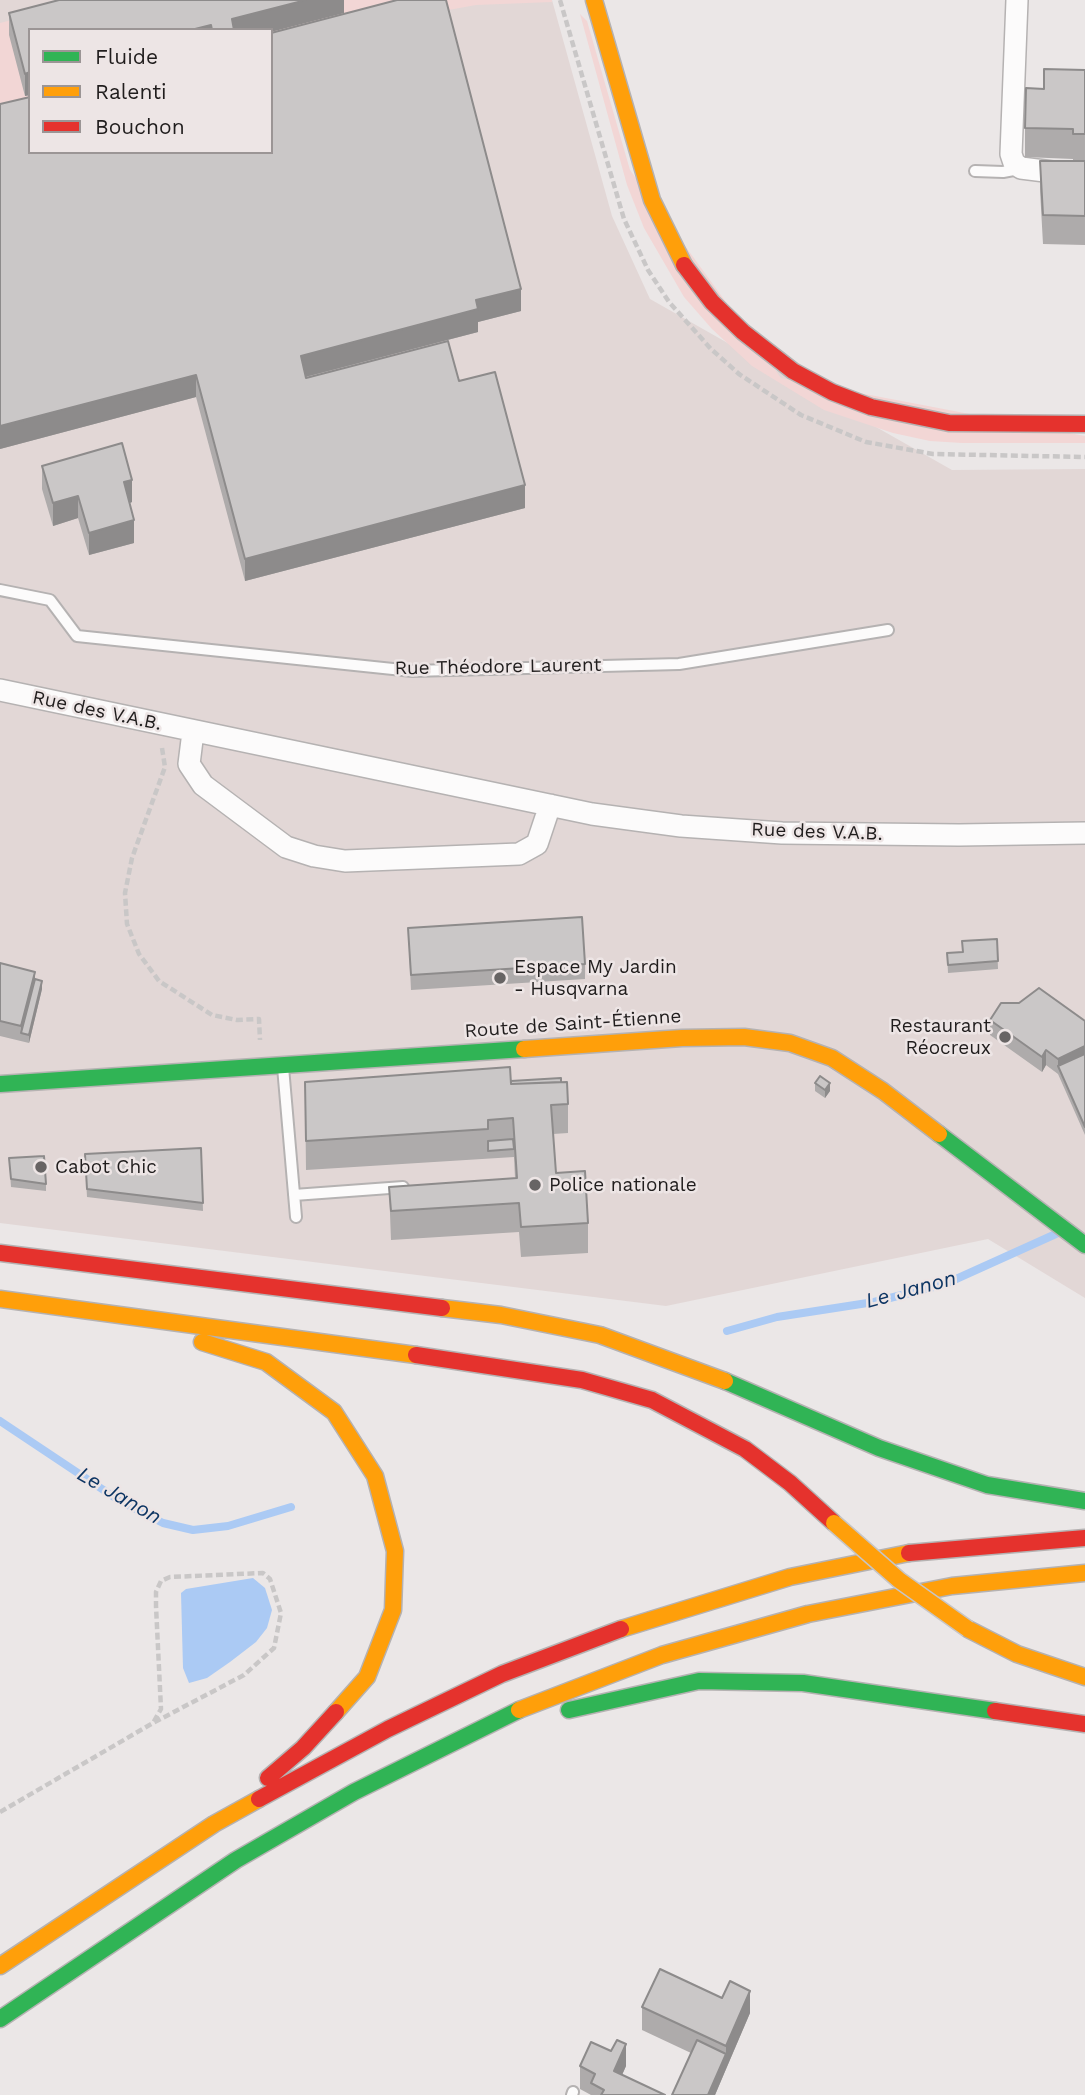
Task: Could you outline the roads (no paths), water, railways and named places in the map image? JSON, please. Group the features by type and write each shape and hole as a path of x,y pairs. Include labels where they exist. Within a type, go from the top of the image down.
{"main road":[{"path":"594,0 652,200 665,230 712,302 743,332 793,371 832,392 871,407 949,423 1085,424"},
{"name":"Route de Saint-Étienne","path":"0,1084 682,1038 744,1037 790,1043 832,1058 883,1091 1085,1245"},
{"path":"0,1253 501,1315 600,1335 698,1368 879,1448 987,1485 1085,1502"},
{"path":"0,1299 130,1318 271,1333 512,1368 582,1380 652,1400 745,1449 790,1483 899,1580 968,1629 1017,1654 1085,1677"},
{"path":"130,1318 266,1362 334,1412 375,1476 395,1551 393,1610 367,1676 303,1748 214,1824"},
{"path":"0,1966 214,1824 388,1730 502,1674 651,1618 790,1577 922,1550 1085,1538"},
{"path":"0,2020 126,1932 248,1853 354,1792 528,1706 662,1656 808,1614 952,1586 1085,1573"},
{"path":"528,1706 571,1710 699,1681 803,1684 1085,1724"}],"street":[{"path":"1017,0 1011,154 1014,163 1021,168 1085,176"},
{"name":"Rue des V.A.B.","path":"0,690 550,805 681,825 782,833 1085,833"},
{"path":"193,732 189,764 203,785 286,847 314,856 345,861 519,854 530,851 537,844 550,805"}],"lane":[{"path":"975,171 1003,172 1021,168"},
{"name":"Rue Théodore Laurent","path":"0,590 50,600 77,636 412,671 679,664 888,631"},
{"path":"283,1064 296,1217"},
{"path":"294,1195 413,1186"}],"water":[{"path":"253,1578 265,1588 272,1610 267,1628 256,1642 230,1662 207,1678 189,1683 183,1668 181,1593 186,1589"}],"waterway":[{"name":"Le Janon","path":"727,1331 777,1317 874,1302 945,1284 1058,1233"},
{"name":"Le Janon","path":"0,1421 120,1501 163,1523 193,1530 228,1526 291,1507"}],"place":[{"name":"Espace My Jardin - Husqvarna","path":"500,978"},
{"name":"Restaurant Réocreux","path":"1005,1037"},
{"name":"Cabot Chic","path":"41,1167"},
{"name":"Police nationale","path":"535,1185"}]}
